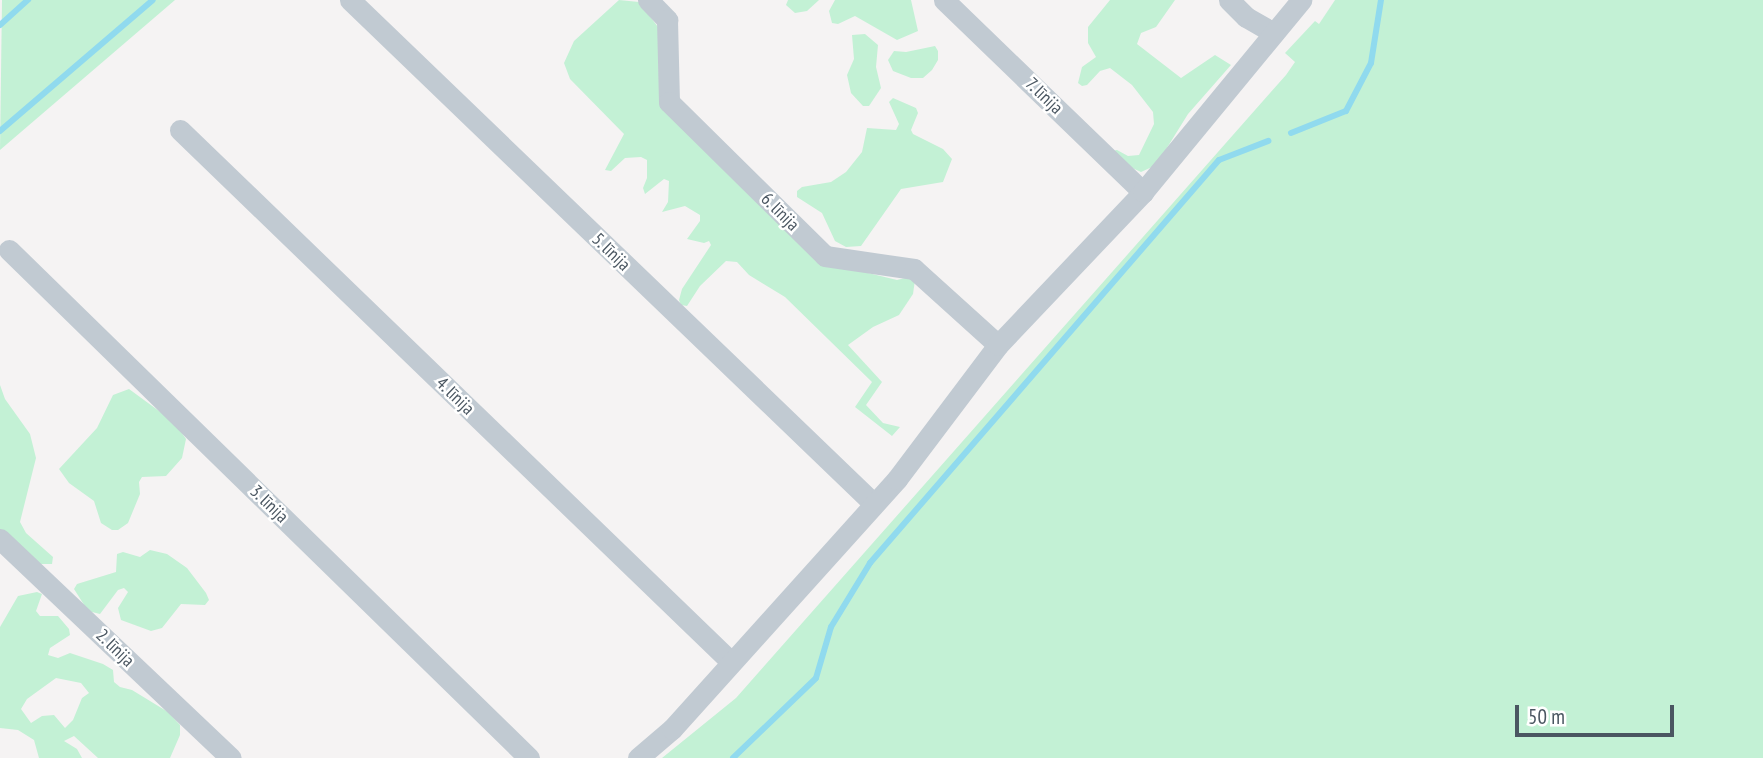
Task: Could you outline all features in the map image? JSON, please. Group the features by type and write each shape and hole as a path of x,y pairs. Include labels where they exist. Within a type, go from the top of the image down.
{"street":[{"name":"5. līnija","path":"350,0 873,503"},
{"name":"6. līnija","path":"648,0 667,20 669,102 825,256 914,269 998,345"},
{"name":"7. līnija","path":"944,0 1143,192"},
{"path":"1229,0 1246,17 1274,33"},
{"path":"638,758 672,729 897,479 998,345 1143,192 1301,0"},
{"name":"4. līnija","path":"180,130 731,663"},
{"name":"3. līnija","path":"9,250 529,758"},
{"name":"2. līnija","path":"0,539 231,758"}],"green space":[{"path":"2,0 175,0 0,150"},
{"path":"619,0 639,2 658,27 659,75 743,189 831,264 897,280 909,277 915,280 913,294 899,315 873,327 848,345 882,382 866,405 883,423 900,427 892,436 855,407 872,382 785,297 749,275 737,262 726,261 700,286 687,306 681,305 679,300 682,289 711,245 709,241 704,243 687,239 700,221 700,215 685,206 662,212 668,202 669,181 664,179 645,194 643,188 647,178 647,160 641,157 625,158 611,171 605,170 624,134 570,79 564,63 574,41"},
{"path":"788,0 819,0 807,11 795,13 786,5"},
{"path":"835,0 911,0 918,31 897,40 855,16 838,24 832,23 829,11"},
{"path":"1110,0 1175,0 1156,27 1141,33 1137,44 1181,78 1215,55 1231,65 1188,114 1160,159 1141,172 1117,161 1112,151 1117,150 1128,156 1139,155 1154,124 1153,112 1132,85 1110,68 1100,71 1087,85 1078,83 1082,67 1096,57 1088,43 1088,27"},
{"path":"1335,0 1763,0 1763,758 662,758 736,698 1286,75 1295,62 1285,53 1315,21 1319,24"},
{"path":"865,34 878,45 876,67 881,88 869,106 863,106 851,93 847,75 854,59 852,35"},
{"path":"935,46 938,60 923,78 911,78 893,71 888,60 894,51 906,52"},
{"path":"893,98 916,108 918,113 911,130 913,134 943,149 952,159 943,182 901,189 861,246 846,247 835,241 822,213 797,197 797,191 802,187 831,182 846,172 862,152 867,128 896,130 899,124 889,102"},
{"path":"0,385 5,399 30,434 36,458 20,522 26,533 53,557 52,564 40,564 0,530"},
{"path":"129,389 174,422 186,439 182,458 166,476 142,477 139,482 140,494 128,523 118,530 112,530 101,523 94,501 69,483 59,469 97,428 113,395"},
{"path":"150,550 167,554 187,568 206,593 209,600 205,605 181,604 162,628 151,631 121,620 118,608 128,592 124,588 118,590 100,614 88,611 74,589 77,584 116,572 117,554 123,552 140,557"},
{"path":"37,592 42,594 36,611 40,616 58,616 69,629 70,635 50,648 48,655 58,658 70,653 103,664 113,670 114,682 120,687 132,690 168,712 180,725 180,735 170,758 98,758 74,736 64,741 77,749 82,758 39,758 34,740 18,730 0,728 0,627 18,596","holes":["56,678 81,683 89,693 82,698 73,720 65,728 54,715 42,716 31,723 21,709 27,699"]}],"waterway":[{"path":"0,25 28,0"},
{"path":"0,131 153,0"},
{"path":"1291,133 1346,111 1371,63 1381,0"},
{"path":"733,758 816,678 831,627 870,563 1219,160 1268,141"}]}
